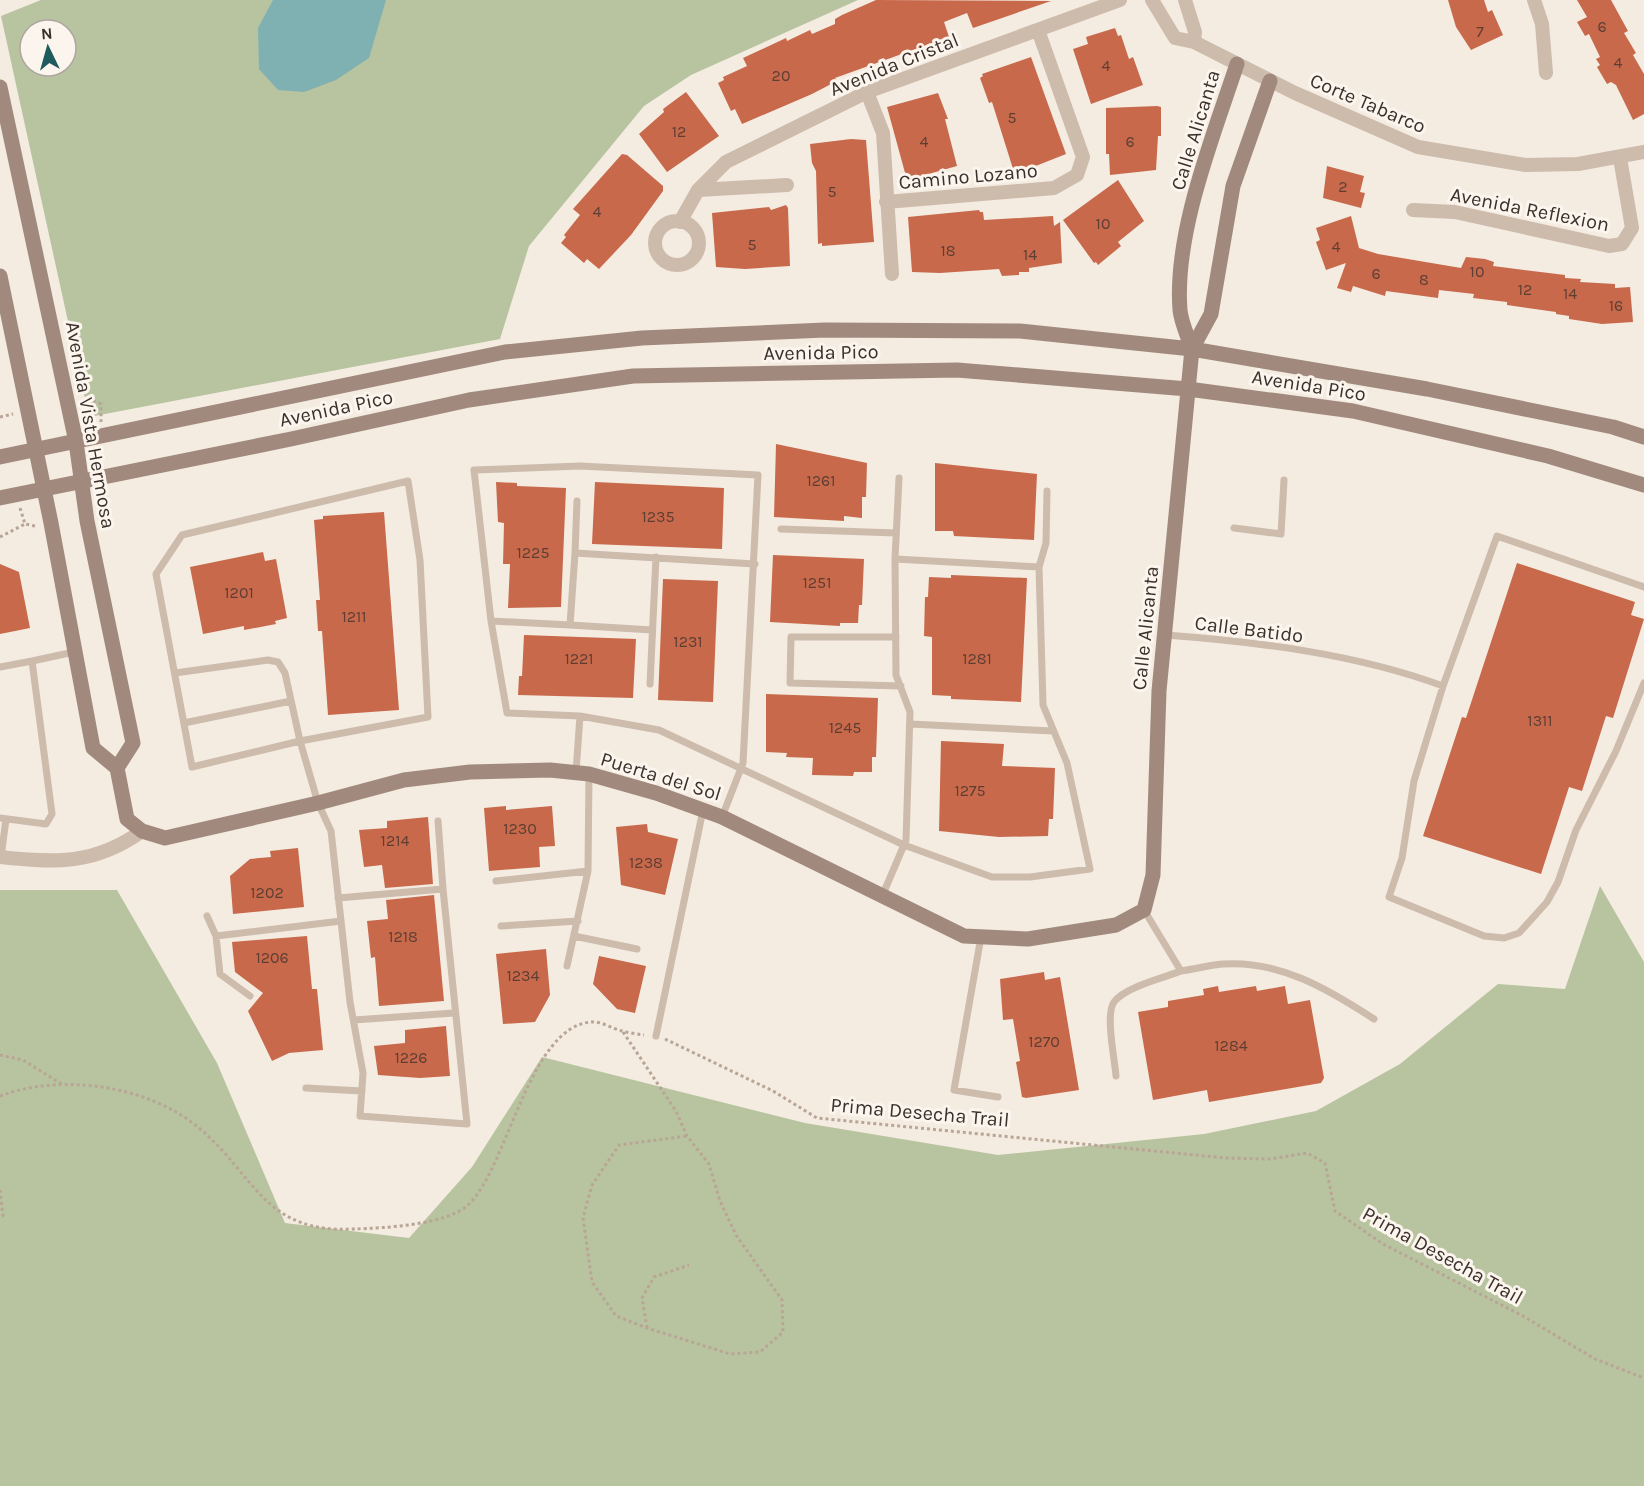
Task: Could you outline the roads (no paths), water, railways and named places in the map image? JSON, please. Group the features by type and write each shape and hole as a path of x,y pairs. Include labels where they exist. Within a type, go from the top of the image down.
{"main road":[{"name":"Calle Alicanta","path":"1192,349 1179,311 1183,248 1203,168 1237,64"},
{"name":"Calle Alicanta","path":"1144,910 1153,876 1159,691 1192,349 1211,314 1233,186 1270,81"},
{"name":"Avenida Vista Hermosa","path":"0,87 76,442 87,521 133,743 117,768"},
{"path":"0,276 26,411 44,488 93,748 117,768 127,819 142,831"},
{"name":"Avenida Pico","path":"0,457 505,352 642,338 825,330 1020,331 1192,349 1427,389 1613,428 1644,437"},
{"name":"Avenida Pico","path":"0,498 469,400 633,376 957,370 1188,389 1353,411 1548,456 1644,485"},
{"name":"Puerta del Sol","path":"142,831 165,838 318,804 404,780 459,773 550,770 582,773 656,792 722,817 883,894 963,936 1028,939 1116,925 1144,910"}],"street":[{"name":"Avenida Cristal","path":"680,222 698,190 726,162 867,92 1120,0"},
{"name":"Corte Tabarco","path":"1152,0 1175,38 1194,42 1270,81 1418,147 1526,165 1578,164 1644,152"},
{"path":"1185,0 1195,32 1194,42"},
{"path":"1534,0 1542,24 1546,73"},
{"name":"Camino Lozano","path":"886,202 1054,188 1077,175 1083,157 1038,30"},
{"path":"867,92 883,133 892,274"},
{"name":"Avenida Reflexion","path":"1413,210 1455,212 1609,246 1622,244 1632,228 1620,158"},
{"path":"698,190 787,185"},
{"path":"1,857 43,862 85,858 119,847 142,831"}],"lane":[{"path":"722,817 741,766 759,475 580,466 474,470 491,621 507,713 580,716 659,730 741,766 904,845 992,877 1030,877 1090,868 1067,763 1043,705 1039,567 1046,543 1047,491"},
{"path":"883,894 904,845 910,724 910,712 896,675 895,559 899,478"},
{"path":"1234,528 1281,534 1284,480"},
{"path":"408,481 420,560 428,717 300,741 192,767 184,723 156,574 182,535 408,481"},
{"path":"570,625 577,501"},
{"path":"781,529 896,533"},
{"path":"1644,587 1497,536 1443,686 1414,781 1402,858 1389,897 1496,938 1519,933 1547,902 1576,830 1616,752 1644,683"},
{"path":"575,553 755,564"},
{"path":"650,684 656,557"},
{"path":"895,559 1039,567"},
{"path":"491,621 652,630"},
{"name":"Calle Batido","path":"1166,636 1327,656 1404,672 1443,686"},
{"path":"896,638 791,637 790,683 901,686"},
{"path":"0,667 74,652"},
{"path":"175,673 268,660 278,662 285,674 300,741 318,804 331,831 354,1020 363,1073 360,1116 467,1124 454,1013 438,821"},
{"path":"1,857 3,818 46,824 52,814 32,661"},
{"path":"184,723 291,702"},
{"path":"567,966 588,871 580,716"},
{"path":"910,724 1053,731"},
{"path":"656,1036 703,810"},
{"path":"496,881 588,871"},
{"path":"338,898 443,889"},
{"path":"1144,910 1181,971"},
{"path":"207,916 216,936 220,974 250,996"},
{"path":"216,936 341,921"},
{"path":"501,926 578,921"},
{"path":"574,936 637,950"},
{"path":"981,937 954,1090 998,1097"},
{"path":"1116,1076 1110,1014 1114,1002 1135,988 1181,971 1224,964 1277,968 1336,994 1374,1019"},
{"path":"354,1020 454,1013"},
{"path":"306,1088 362,1092"}],"water":[{"path":"273,0 386,0 369,58 336,80 304,92 278,90 259,69 258,28"}]}
